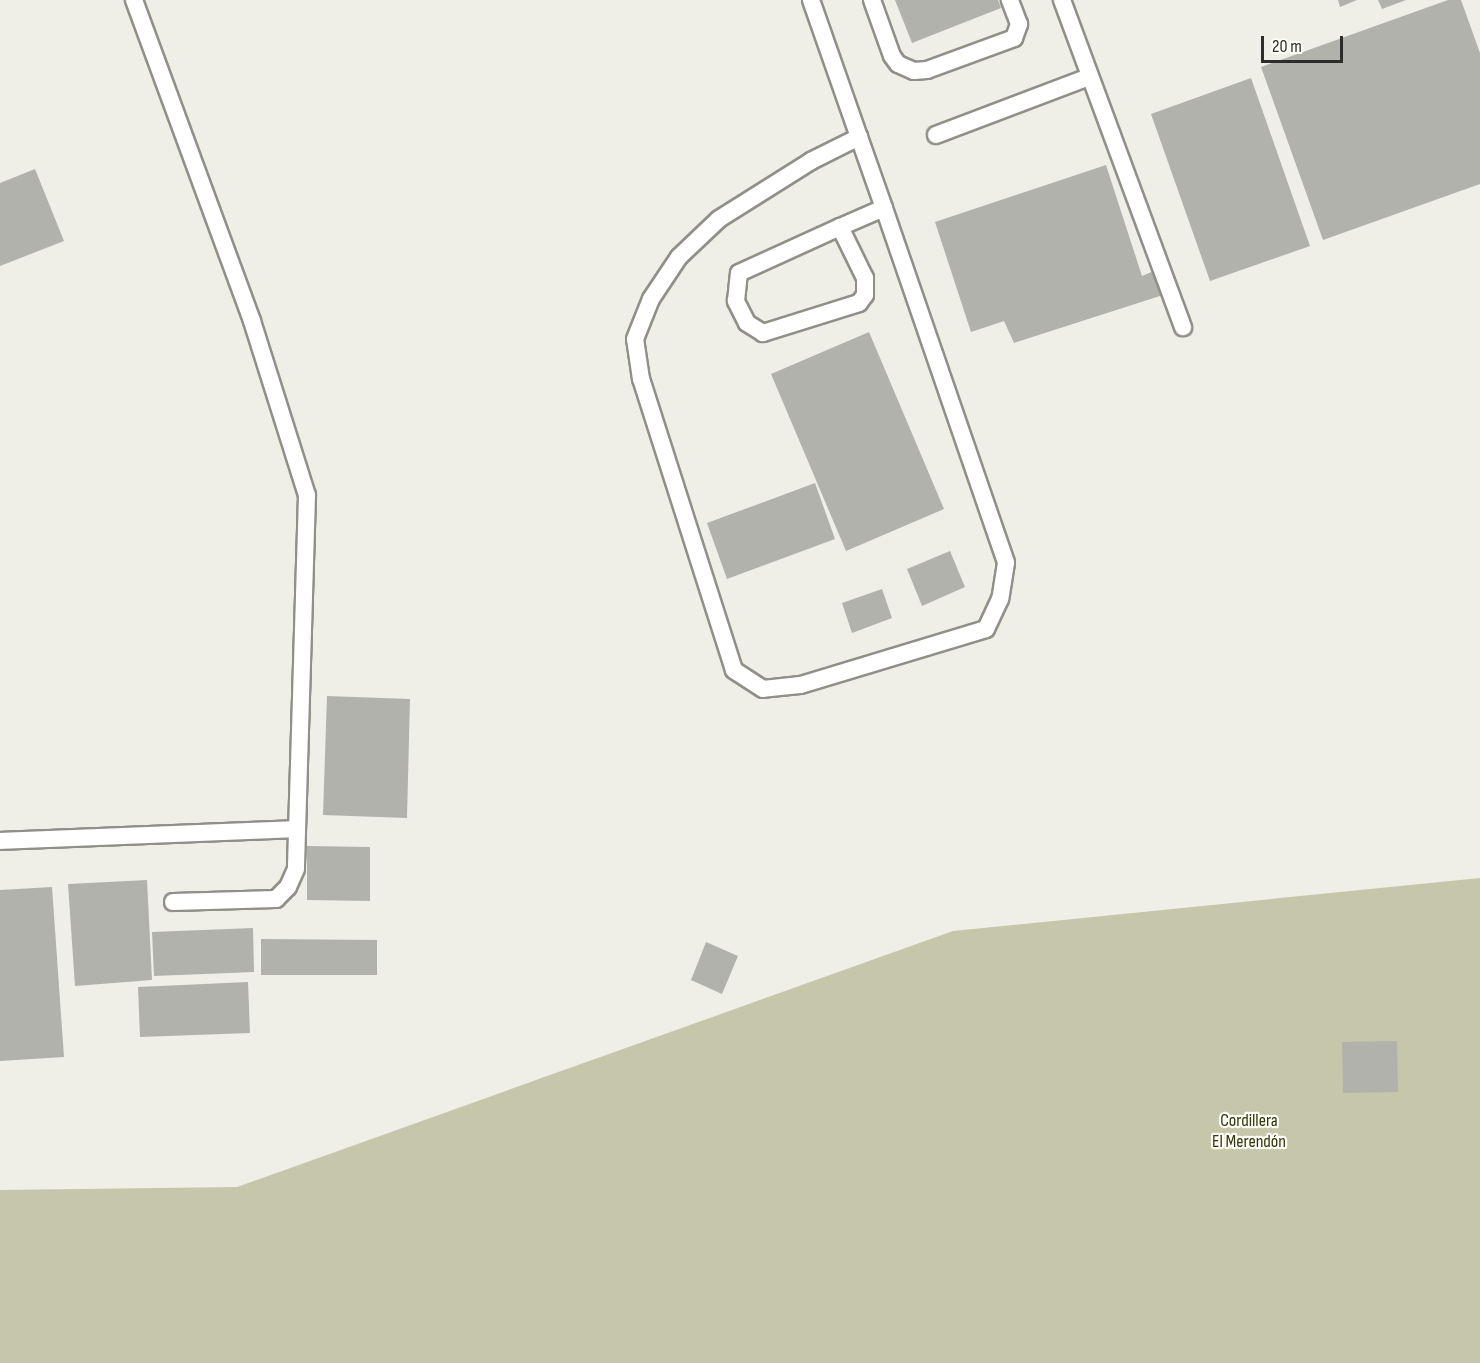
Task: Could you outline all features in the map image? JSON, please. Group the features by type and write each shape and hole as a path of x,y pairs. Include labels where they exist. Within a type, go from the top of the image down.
{"lane":[{"path":"134,0 252,321 308,495 296,869 288,887 276,899 173,902"},
{"path":"811,0 884,208 1006,563 1000,599 986,629 800,685 763,689 734,670 641,379 635,339 651,299 679,256 719,219 812,161 859,138"},
{"path":"872,0 892,56 898,64 914,71 927,70 1014,38 1019,24 1010,0"},
{"path":"1062,0 1183,327"},
{"path":"936,135 1089,77"},
{"path":"840,227 865,278 865,295 859,303 762,333 747,323 736,301 739,273 840,227 884,208"},
{"path":"0,841 297,829"}],"green space":[{"name":"Cordillera El Merendón","path":"1480,878 1480,1363 0,1363 0,1190 237,1187 953,931"}],"building":[{"path":"895,0 998,0 1001,8 912,43"},
{"path":"1338,0 1357,0 1340,7"},
{"path":"1378,0 1406,0 1382,9"},
{"path":"1448,0 1461,0 1480,53 1480,184 1323,240 1261,67"},
{"path":"1251,78 1310,246 1210,281 1151,114"},
{"path":"1106,165 1142,276 1154,271 1163,295 1014,343 1004,321 971,332 935,222"},
{"path":"35,169 64,241 0,266 0,183"},
{"path":"869,332 944,509 846,551 771,374"},
{"path":"815,483 835,539 727,579 707,523"},
{"path":"950,551 965,587 922,606 907,569"},
{"path":"882,589 892,618 852,633 842,603"},
{"path":"327,696 410,699 407,818 323,815"},
{"path":"307,846 370,847 370,901 307,900"},
{"path":"147,880 152,980 75,986 68,884"},
{"path":"52,887 64,1057 0,1061 0,890"},
{"path":"253,928 254,972 154,976 152,932"},
{"path":"261,939 377,940 377,975 261,975"},
{"path":"706,942 738,956 722,994 691,980"},
{"path":"248,982 250,1033 140,1037 138,987"},
{"path":"1397,1041 1398,1092 1343,1093 1342,1042"}]}
